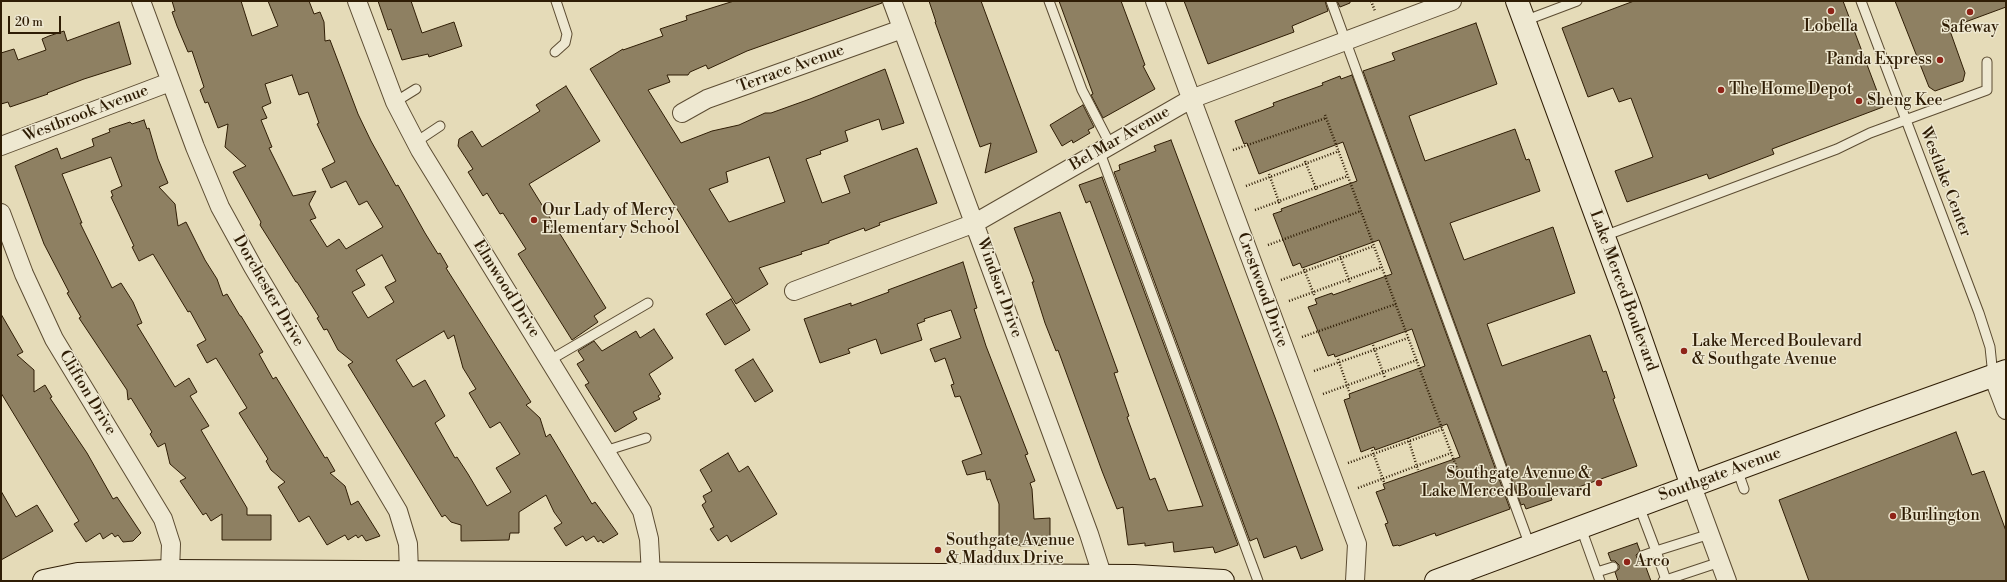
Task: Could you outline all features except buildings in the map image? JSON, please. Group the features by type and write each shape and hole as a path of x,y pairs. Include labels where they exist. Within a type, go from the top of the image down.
{"street":[{"name":"Dorchester Drive","path":"141,1 207,179 223,213 253,267 398,511 408,544 409,572"},
{"name":"Elmwood Drive","path":"357,1 395,102 416,142 642,511 649,539 651,575"},
{"name":"Windsor Drive","path":"892,1 1089,534 1102,578"},
{"name":"Crestwood Drive","path":"1155,1 1357,544 1355,581"},
{"name":"Bel Mar Avenue","path":"794,291 975,223 1191,99 1452,1"},
{"name":"Lake Merced Boulevard","path":"1521,11 1604,236 1727,581"},
{"name":"Terrace Avenue","path":"682,113 707,99 902,29"},
{"name":"Westbrook Avenue","path":"1,146 170,82"},
{"name":"Clifton Drive","path":"1,213 24,274 54,338 163,520 171,544 170,570"},
{"name":"Southgate Avenue","path":"1436,581 1692,486 1741,479 2000,374"},
{"path":"2000,374 2006,410"},
{"path":"44,581 85,574 170,570 865,578 1174,577 1223,581"}],"lane":[{"path":"555,52 564,43 567,34 556,1"},
{"path":"1049,1 1105,147 1258,581"},
{"path":"1331,1 1530,546"},
{"path":"1521,11 1577,1"},
{"name":"Westlake Center","path":"1861,1 2000,374"},
{"path":"1604,236 1837,149 1870,133 1987,90 1987,62"},
{"path":"395,102 416,90"},
{"path":"416,142 440,126"},
{"path":"550,360 648,303"},
{"path":"605,451 646,438"},
{"path":"1639,506 1656,551 1664,580 1720,562"},
{"path":"1581,528 1599,577 1613,567"},
{"path":"1642,556 1710,534"}],"path":[{"path":"1371,1 1375,11"},
{"path":"1233,150 1326,117 1465,490"},
{"path":"1246,186 1306,162 1339,151"},
{"path":"1306,162 1316,191"},
{"path":"1269,176 1280,205"},
{"path":"1255,210 1348,176"},
{"path":"1268,245 1361,211"},
{"path":"1281,280 1374,246"},
{"path":"1341,257 1350,283"},
{"path":"1289,301 1382,267"},
{"path":"1305,270 1315,297"},
{"path":"1302,337 1396,304"},
{"path":"1314,371 1408,338"},
{"path":"1373,345 1385,378"},
{"path":"1323,394 1417,360"},
{"path":"1339,361 1349,391"},
{"path":"1348,463 1443,429"},
{"path":"1408,438 1418,470"},
{"path":"1372,450 1383,480"},
{"path":"1358,488 1383,480 1451,453"}],"place":[{"name":"Lobella","path":"1831,11"},
{"name":"Safeway","path":"1970,12"},
{"name":"Panda Express","path":"1940,60"},
{"name":"The Home Depot","path":"1721,90"},
{"name":"Sheng Kee","path":"1859,101"},
{"name":"Our Lady of Mercy Elementary School","path":"534,220"},
{"name":"Lake Merced Boulevard & Southgate Avenue","path":"1684,351"},
{"name":"Southgate Avenue & Lake Merced Boulevard","path":"1599,483"},
{"name":"Burlington","path":"1893,516"},
{"name":"Southgate Avenue & Maddux Drive","path":"938,550"},
{"name":"Arco","path":"1627,562"}]}
